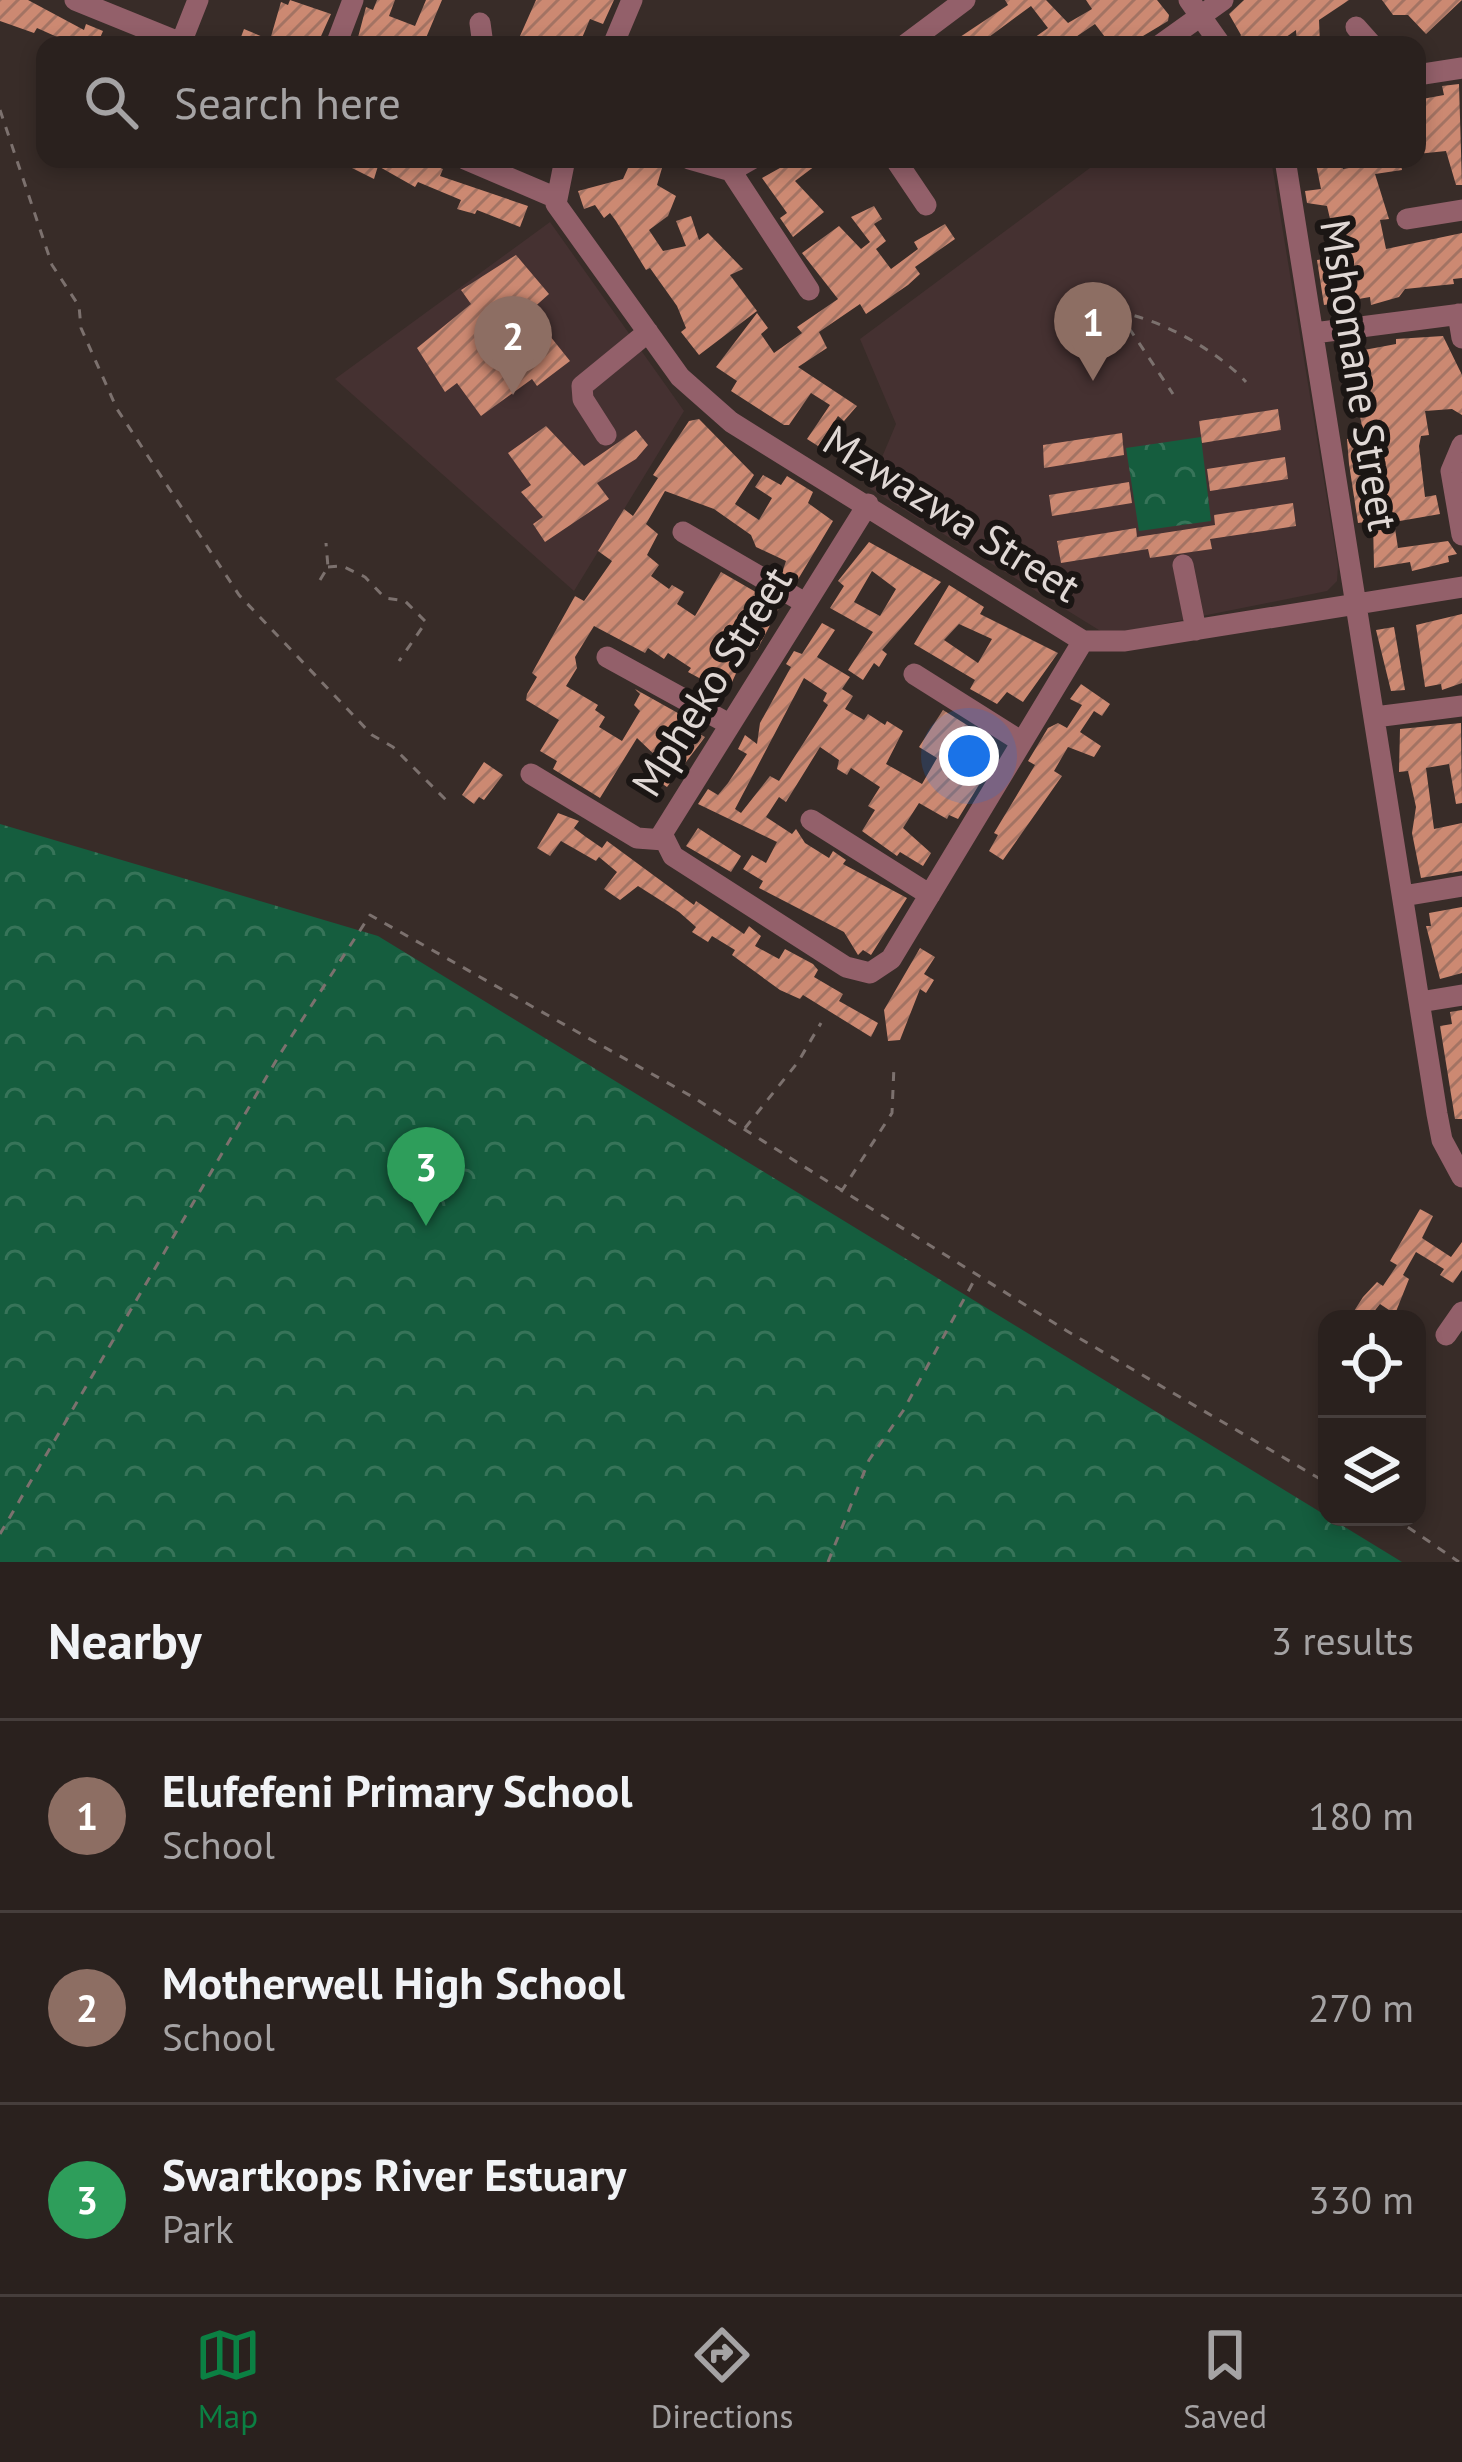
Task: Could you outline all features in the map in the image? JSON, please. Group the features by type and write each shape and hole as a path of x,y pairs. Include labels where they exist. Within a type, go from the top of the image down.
{"street":[{"path":"75,0 163,36"},
{"path":"186,36 198,0"},
{"path":"339,36 353,0"},
{"path":"618,36 632,0"},
{"path":"916,36 965,0"},
{"path":"1169,36 1195,9 1223,0"},
{"path":"1195,9 1214,36"},
{"path":"1356,27 1364,36"},
{"path":"1426,74 1462,68"},
{"path":"487,168 554,196 562,168"},
{"path":"720,168 730,171 809,290"},
{"path":"730,171 736,168"},
{"path":"901,168 926,205"},
{"name":"Mshomane Street","path":"1286,168 1442,1141 1462,1177"},
{"name":"Mzwazwa Street","path":"554,196 648,332 711,409 1083,641 1097,645 1462,587"},
{"path":"1407,219 1462,210"},
{"path":"1314,334 1460,314 1462,338"},
{"path":"606,435 589,412 582,386 648,332"},
{"path":"1462,445 1451,471 1462,535"},
{"name":"Mpheko Street","path":"868,504 667,822 664,840 673,856 863,974 886,966 1083,641"},
{"path":"682,532 805,603"},
{"path":"1183,565 1196,630"},
{"path":"607,656 729,724"},
{"path":"914,674 1022,742"},
{"path":"1375,717 1462,706"},
{"path":"531,774 638,838 664,840"},
{"path":"811,820 930,895"},
{"path":"1403,896 1462,886"},
{"path":"1420,1002 1462,995"},
{"path":"1447,1335 1462,1312"}],"path":[{"path":"0,110 52,265 79,306 81,328 117,410 158,477 239,595 372,735 393,747 448,802"},
{"path":"1173,394 1118,311 1168,330 1246,382"},
{"path":"320,580 328,567 326,543"},
{"path":"328,567 342,566 365,577 385,598 405,602 426,622 399,661"},
{"path":"0,1534 280,1054 370,915 743,1130 977,1276 1318,1478"},
{"path":"743,1130 798,1062 821,1023"},
{"path":"841,1192 892,1113 894,1066"},
{"path":"828,1562 869,1460 903,1411 977,1276"},
{"path":"1406,1526 1460,1562"}],"shaded area":[{"path":"1090,168 1272,168 1337,581 1327,591 1107,635 869,488 896,424 860,339"},
{"path":"550,222 684,411 574,591 335,379"}],"green space":[{"path":"1201,437 1211,521 1139,531 1126,448"},
{"path":"0,824 378,936 1318,1511 1318,1526 1343,1526 1402,1562 0,1562"}],"building":[{"path":"0,0 28,0 84,30 86,24 103,31 101,36 55,36 0,21"},
{"path":"290,0 331,14 321,36 271,36 281,2 288,5"},
{"path":"377,0 395,0 389,16 415,26 426,0 442,0 427,36 358,36 366,7 373,10"},
{"path":"536,0 614,0 603,24 590,19 583,36 520,36"},
{"path":"1005,0 1046,0 1068,23 1092,9 1086,0 1157,0 1169,15 1168,21 1143,36 1104,36 1095,24 1077,36 1037,36 1048,28 1031,6 990,36 962,36 1008,5"},
{"path":"1244,0 1349,0 1319,20 1320,36 1296,36 1296,30 1288,36 1240,36 1229,14"},
{"path":"1382,0 1462,0 1426,34 1408,15 1393,15"},
{"path":"1459,84 1462,185 1456,185 1446,151 1426,153 1426,98 1444,95 1442,86"},
{"path":"352,168 377,168 374,179"},
{"path":"382,168 440,168 440,176 528,206 520,227 477,210 475,214 457,209 461,200 418,182 415,187"},
{"path":"628,168 662,168 657,185 676,196 668,216 649,230 663,251 686,246 676,221 691,216 699,240 708,233 743,269 730,275 757,311 699,355 681,332 686,328 677,306 650,268 646,270 610,213 604,218 595,205 584,209 578,191 623,179"},
{"path":"780,168 812,168 795,181 824,212 793,237 780,218 787,213 762,178"},
{"path":"1317,168 1402,168 1375,174 1389,219 1380,220 1386,249 1462,233 1462,278 1453,279 1454,284 1405,289 1399,297 1371,305 1370,297 1324,305 1317,260 1339,257 1327,206 1307,203 1305,191 1321,189"},
{"path":"874,206 882,219 874,224 886,241 876,249 891,269 918,249 914,242 945,224 955,239 915,267 920,274 908,285 866,314 860,304 819,332 827,348 798,367 857,406 844,421 838,416 818,446 807,439 830,405 811,393 789,425 784,425 731,391 737,381 716,367 757,313 768,328 761,334 774,353 802,333 797,327 838,299 802,253 839,226 861,249 870,242 851,217"},
{"path":"516,255 549,294 530,311 570,361 537,386 532,379 481,416 457,383 445,392 417,348 471,304 461,290"},
{"path":"1443,336 1462,375 1462,415 1452,409 1425,411 1429,435 1421,436 1419,446 1425,497 1436,495 1440,514 1394,522 1398,548 1448,541 1457,554 1448,556 1449,562 1412,571 1410,562 1374,568 1373,521 1358,523 1349,464 1347,439 1364,437 1348,353 1396,344 1396,339"},
{"path":"1278,409 1281,430 1202,443 1199,421"},
{"path":"699,419 754,475 735,504 759,520 772,498 755,487 763,475 781,485 787,476 813,492 808,503 833,521 797,581 782,573 786,561 756,547 751,535 714,509 665,491 646,524 658,534 647,555 659,565 651,576 669,589 672,585 684,592 677,604 695,616 721,572 780,606 757,650 749,645 727,693 688,672 691,668 668,653 664,659 648,648 645,653 594,626 575,657 577,668 566,686 598,705 595,710 605,717 599,727 622,741 640,711 634,705 640,694 635,689 701,726 696,732 705,737 667,787 651,776 660,760 637,738 600,798 553,769 557,761 540,751 559,720 526,700 537,677 532,673 575,596 584,601 612,561 598,551 624,509 633,516 689,421"},
{"path":"546,426 584,466 636,430 648,445 636,459 597,483 609,499 545,542 533,524 543,517 521,492 531,485 508,453"},
{"path":"1122,433 1124,455 1044,468 1043,445"},
{"path":"1285,457 1288,479 1210,491 1207,469"},
{"path":"1129,482 1132,503 1052,516 1049,495"},
{"path":"1293,503 1296,526 1210,539 1212,549 1150,558 1148,549 1061,563 1057,541 1136,528 1137,537 1215,525 1214,515"},
{"path":"869,542 941,582 882,650 887,654 879,667 874,663 863,680 848,670 873,632 830,608 844,586 838,581","holes":["872,571 896,589 880,616 854,602"]},
{"path":"949,585 984,607 980,614 1058,653 1023,702 1007,692 997,704 970,689 975,680 914,644","holes":["959,624 992,639 978,663 944,640"]},
{"path":"1462,614 1462,683 1442,690 1441,684 1425,687 1416,625"},
{"path":"822,623 835,630 817,657 850,677 842,689 853,696 845,709 864,720 868,714 885,725 887,721 903,731 886,764 922,784 937,758 919,747 943,710 994,742 983,760 985,775 958,819 949,815 947,819 919,803 903,828 931,853 923,866 900,852 897,856 862,831 875,810 868,806 880,787 851,768 847,775 837,769 839,760 820,747 786,802 779,797 766,817 792,834 796,829 805,843 829,858 833,851 846,860 843,864 907,898 871,955 863,950 858,955 844,932 759,888 763,881 743,869 752,855 766,863 777,842 698,804 708,789 718,795 728,783 747,754 738,749 745,735 757,744 760,723 791,667 786,664 794,651 802,654","holes":["804,678 827,693 823,701 828,705 779,781 770,776 741,813 735,809"]},
{"path":"1394,627 1405,690 1391,691 1376,630"},
{"path":"1081,684 1110,704 1102,716 1094,711 1080,732 1101,746 1094,757 1068,747 1054,771 1062,776 1003,860 989,851 998,835 994,833 1035,765 1028,761 1048,728 1058,723 1067,728 1082,705 1070,699"},
{"path":"1461,723 1462,803 1456,804 1449,764 1426,768 1434,829 1462,823 1462,871 1421,878 1412,833 1416,807 1408,771 1399,772 1400,729"},
{"path":"484,762 503,775 484,800 479,797 474,804 462,795"},
{"path":"558,813 579,821 574,828 586,837 602,848 607,841 694,905 696,901 744,934 749,926 761,936 755,946 779,959 785,949 813,964 818,970 814,977 843,994 839,1001 878,1023 871,1037 803,995 800,999 780,990 732,955 735,950 712,936 708,942 692,932 696,927 679,912 638,886 620,900 604,889 617,872 599,857 596,861 561,841 550,856 537,848"},
{"path":"698,828 741,856 731,872 686,846"},
{"path":"1462,907 1462,973 1440,979 1426,926 1431,926 1429,913"},
{"path":"920,948 935,957 924,974 934,980 926,993 920,989 900,1040 888,1041 884,1010"},
{"path":"1462,1010 1462,1119 1455,1119 1440,1026 1452,1024 1450,1012"},
{"path":"1420,1209 1433,1216 1422,1238 1451,1257 1462,1242 1462,1270 1453,1283 1440,1275 1444,1269 1416,1252 1403,1275 1409,1279 1397,1310 1380,1304 1375,1310 1355,1310 1377,1282 1383,1286 1397,1265 1390,1261"}],"place":[{"name":"Elufefeni Primary School","path":"1093,381"},
{"name":"Motherwell High School","path":"513,395"},
{"name":"Swartkops River Estuary","path":"426,1226"}]}
